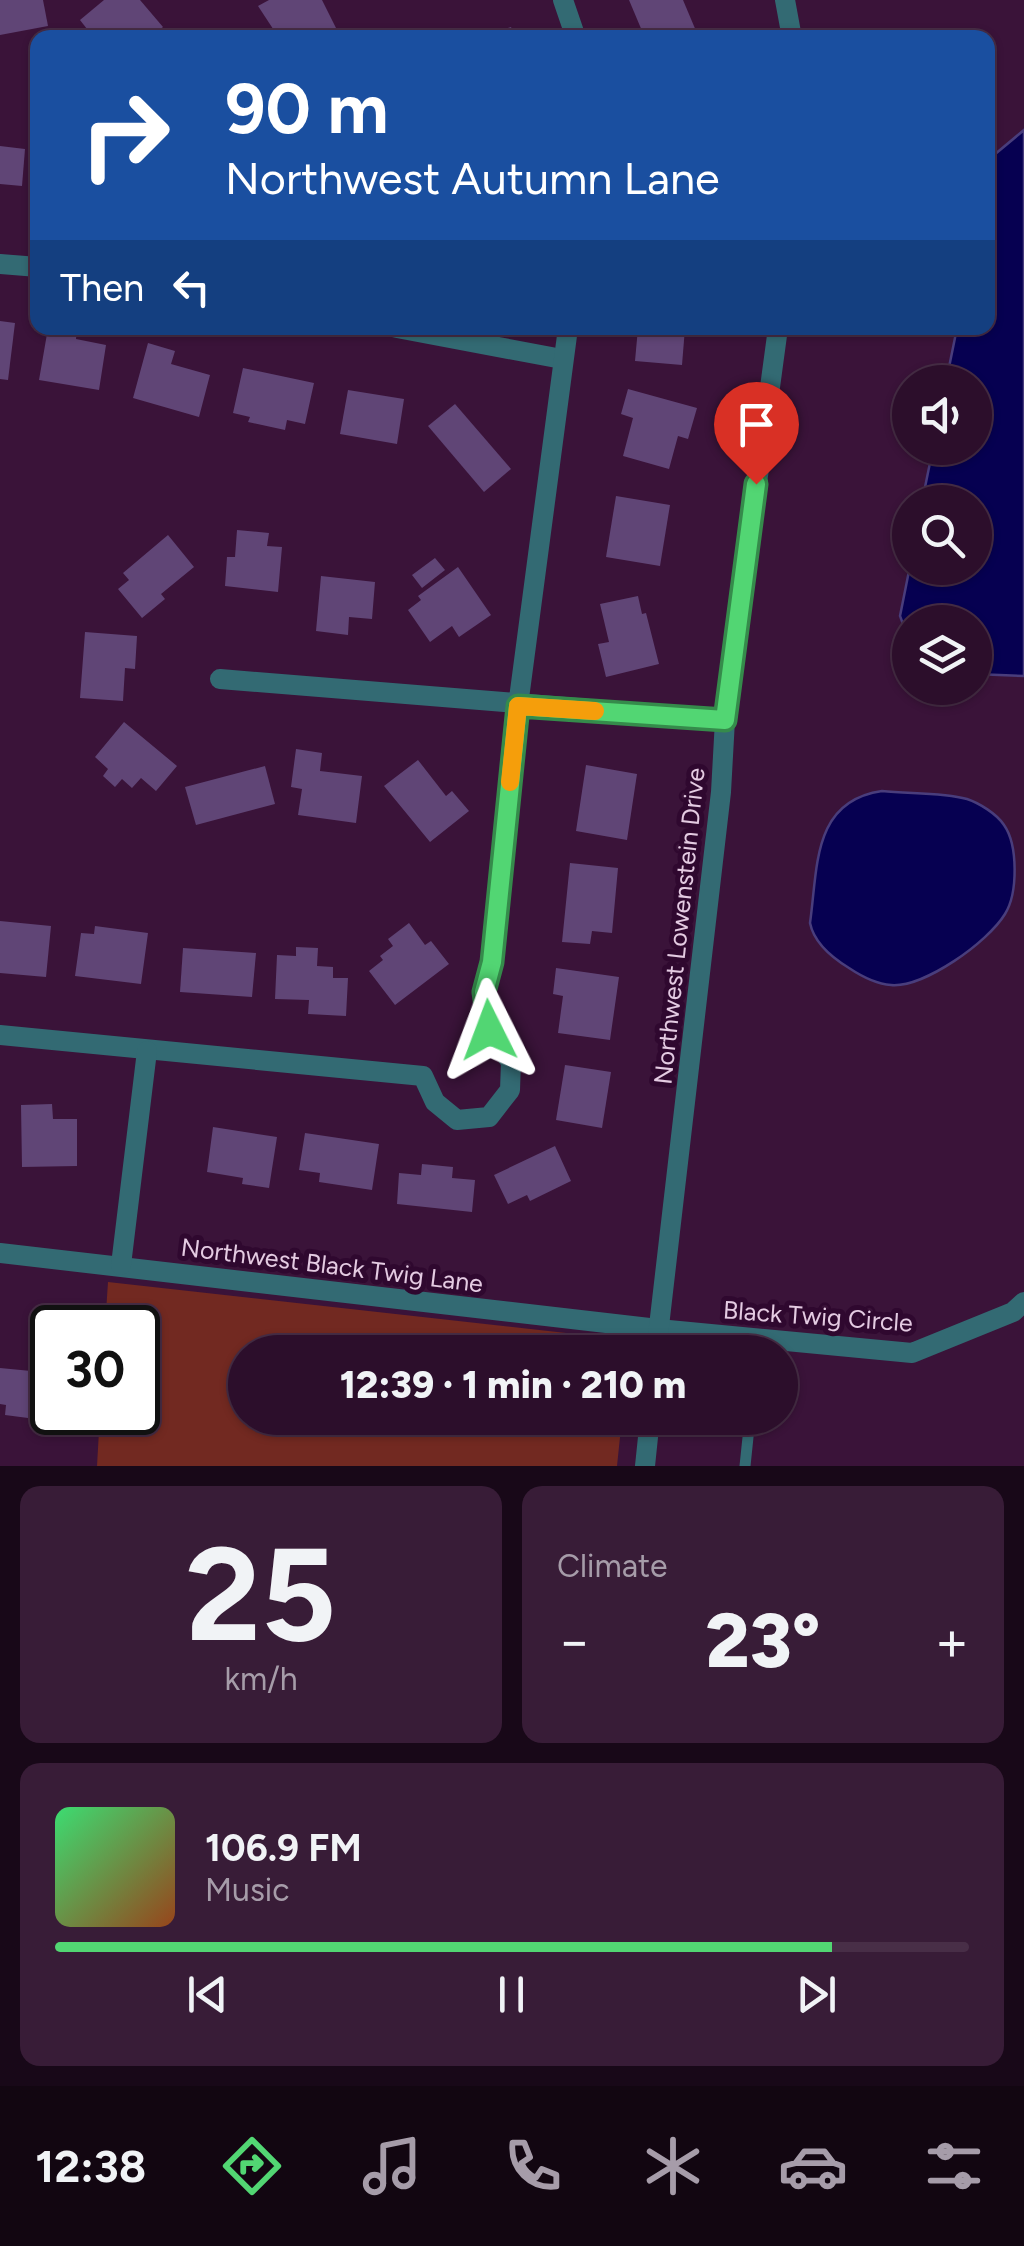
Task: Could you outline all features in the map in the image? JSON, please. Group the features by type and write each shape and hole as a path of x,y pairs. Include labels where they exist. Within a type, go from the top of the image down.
{"street":[{"path":"562,0 573,30"},
{"path":"785,0 791,30"},
{"path":"0,264 30,266"},
{"path":"433,335 562,360"},
{"path":"0,1035 423,1076 436,1102 457,1120 489,1116 510,1090 511,1062 489,1030 484,992 492,962 518,706 567,335"},
{"name":"Northwest Lowenstein Drive","path":"657,1335 722,792 725,720 777,335"},
{"path":"220,679 725,720"},
{"path":"121,1265 147,1051"},
{"name":"Northwest Black Twig Lane","path":"0,1253 658,1329"},
{"name":"Black Twig Circle","path":"798,1348 912,1354 1013,1312 1024,1302"},
{"name":"Black Twig Circle","path":"658,1329 693,1335"},
{"path":"645,1466 648,1435"}],"lane":[{"path":"746,1466 749,1435"}],"shaded area":[{"path":"1024,130 1024,676 992,675 992,605 902,605 906,585 992,585 992,485 925,485 930,465 992,465 992,365 949,365 956,335 995,335 995,154"},
{"path":"882,791 947,795 977,803 1004,825 1014,856 1012,894 997,925 954,961 905,984 874,981 842,964 819,943 810,923 818,859 831,822 842,808 859,797"},
{"path":"108,1282 584,1335 228,1335 228,1435 620,1435 617,1466 97,1466 99,1435 160,1435 160,1305 106,1305"}],"building":[{"path":"0,0 43,0 48,26 0,35"},
{"path":"104,0 140,0 163,27 88,30 80,20"},
{"path":"269,0 322,0 337,30 274,30 258,6"},
{"path":"629,0 683,0 696,30 642,30"},
{"path":"0,146 25,149 22,186 0,184"},
{"path":"0,321 15,323 8,380 0,379"},
{"path":"47,335 76,335 76,339 106,345 99,390 39,380"},
{"path":"637,335 684,335 682,365 635,361"},
{"path":"148,343 175,351 171,364 210,375 199,417 133,398"},
{"path":"243,368 314,383 305,424 287,420 285,430 248,422 250,417 233,413"},
{"path":"628,389 697,408 688,439 678,436 669,469 623,456 633,418 621,414"},
{"path":"348,390 404,399 397,444 340,434"},
{"path":"455,404 511,469 484,492 428,426"},
{"path":"616,496 670,505 660,566 606,557"},
{"path":"237,530 269,533 267,546 282,547 278,592 225,586 227,557 235,557"},
{"path":"168,535 194,567 161,594 165,599 142,618 118,589 129,580 123,573"},
{"path":"435,558 445,570 422,588 412,575"},
{"path":"458,567 491,615 459,637 452,626 430,642 408,610 421,600 418,596"},
{"path":"321,576 375,582 372,619 349,617 348,635 316,631"},
{"path":"638,596 659,664 606,677 598,644 609,642 600,604"},
{"path":"85,632 137,636 135,669 125,668 123,701 80,698"},
{"path":"124,722 177,766 156,791 141,778 132,788 122,779 115,787 103,776 108,769 95,757"},
{"path":"296,749 322,753 320,771 362,776 356,823 298,815 302,789 291,787"},
{"path":"418,760 446,796 452,791 469,811 430,842 384,786"},
{"path":"586,765 637,774 627,840 576,831"},
{"path":"265,766 275,804 196,825 185,787"},
{"path":"570,863 618,868 612,933 592,931 590,944 562,942"},
{"path":"0,921 51,926 46,977 0,973"},
{"path":"409,923 425,945 431,941 449,964 395,1005 369,971 393,946 388,939"},
{"path":"95,926 148,933 141,984 75,976 81,933 94,934"},
{"path":"296,947 318,948 317,966 333,967 333,978 348,978 346,1016 308,1014 309,1000 275,999 277,955 296,956"},
{"path":"183,948 256,953 252,997 180,992"},
{"path":"556,968 619,977 610,1040 558,1033 563,996 553,994"},
{"path":"565,1065 611,1072 602,1128 556,1120"},
{"path":"52,1104 53,1119 77,1119 77,1166 22,1167 21,1105"},
{"path":"213,1127 277,1137 269,1188 242,1184 243,1178 207,1172"},
{"path":"305,1133 379,1144 372,1190 319,1182 320,1173 299,1170"},
{"path":"555,1146 571,1181 530,1201 527,1195 508,1204 494,1175"},
{"path":"422,1164 453,1167 452,1178 475,1180 472,1212 397,1204 399,1173 421,1175"},
{"path":"0,1368 30,1371 28,1418 5,1415 6,1405 0,1404"}],"slow traffic":[{"path":"510,782 518,706 595,711"}],"route":[{"path":"489,1030 484,992 492,962 518,706 725,720 756,484"}]}
